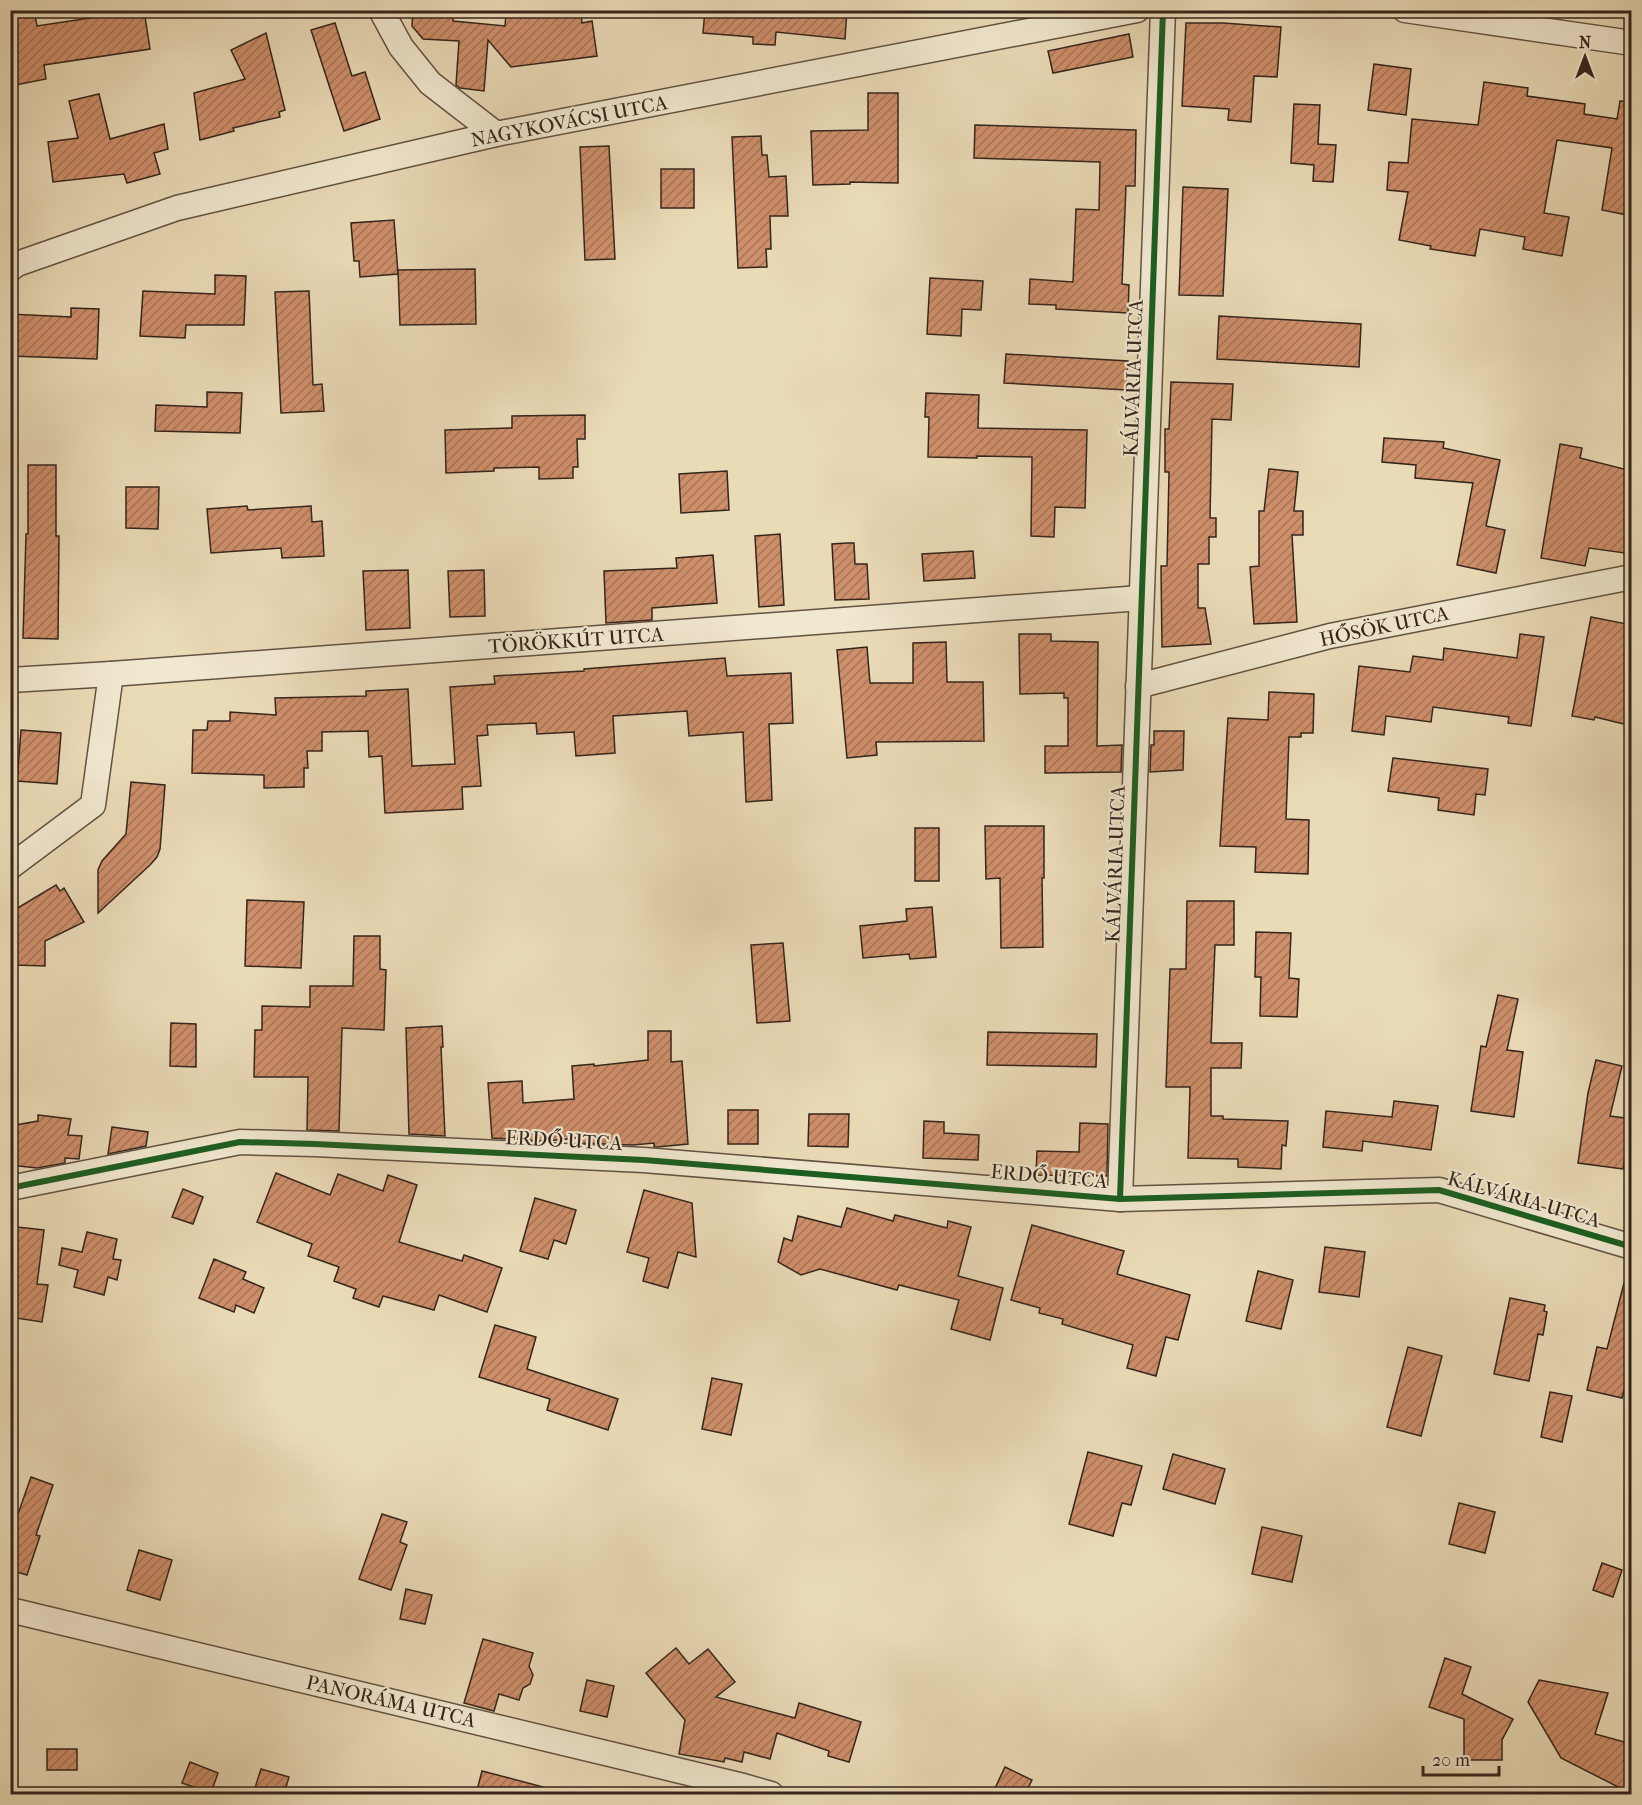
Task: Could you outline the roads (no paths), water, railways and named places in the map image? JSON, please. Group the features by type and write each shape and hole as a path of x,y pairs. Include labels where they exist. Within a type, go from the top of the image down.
{"street":[{"path":"381,10 401,47 430,83 496,134"},
{"name":"NAGYKOVÁCSI UTCA","path":"13,264 177,208 496,134 1137,10"},
{"name":"KÁLVÁRIA UTCA","path":"1163,10 1120,1199 1439,1190 1632,1247"},
{"path":"1405,10 1632,43"},
{"name":"HŐSÖK UTCA","path":"1138,686 1330,636 1632,577"},
{"name":"TÖRÖKKÚT UTCA","path":"10,680 1141,598"},
{"path":"10,867 93,805 111,674"},
{"name":"ERDŐ UTCA","path":"10,1188 240,1142 644,1160 1120,1199"},
{"name":"PANORÁMA UTCA","path":"10,1610 741,1790 771,1794"}]}
